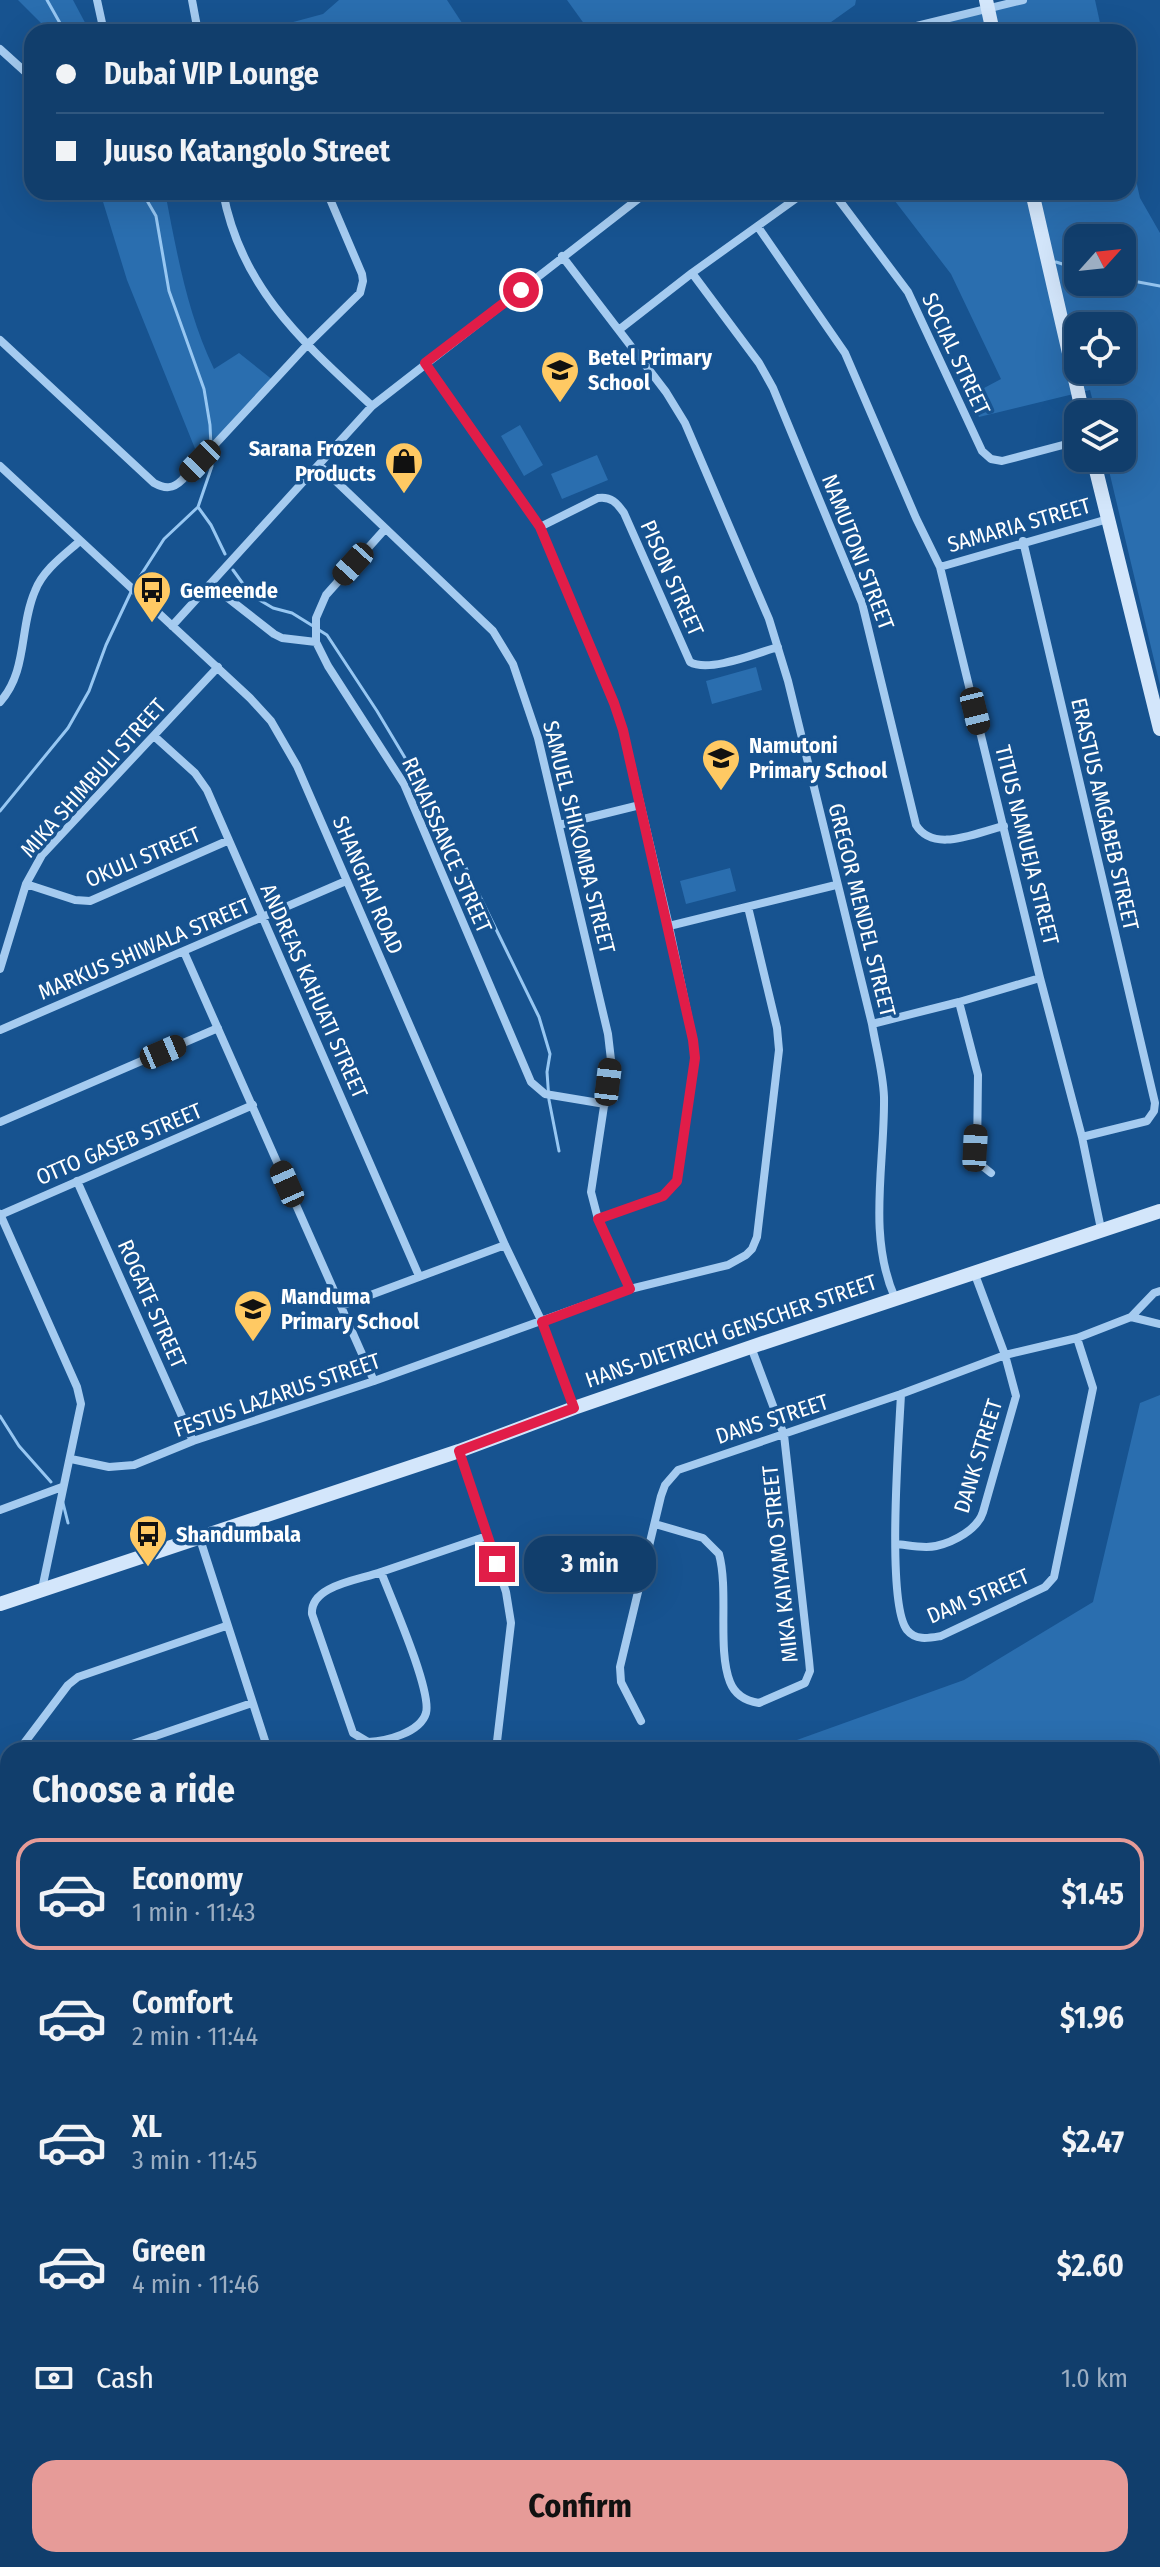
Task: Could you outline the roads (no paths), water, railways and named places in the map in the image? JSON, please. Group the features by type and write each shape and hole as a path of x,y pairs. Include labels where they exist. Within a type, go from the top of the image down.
{"street":[{"path":"97,0 102,24"},
{"path":"195,0 197,24"},
{"path":"919,24 987,4 1023,0"},
{"path":"987,4 991,24"},
{"path":"0,49 24,71"},
{"path":"225,200 231,225 260,288 307,345 372,406"},
{"path":"0,340 154,483 166,488 182,480 307,345 360,293 363,281 330,200"},
{"path":"172,626 372,406 636,200"},
{"path":"620,329 794,200"},
{"name":"SOCIAL STREET","path":"839,200 908,292 982,451 991,459 1002,461 1064,445"},
{"path":"1034,200 1080,400"},
{"name":"TITUS NAMUEJA STREET","path":"758,227 845,353 940,567 1082,1137 1101,1229"},
{"name":"GREGOR MENDEL STREET","path":"562,256 620,329 685,423 758,592 778,647 872,1024 884,1095 880,1251 895,1298"},
{"name":"NAMUTONI STREET","path":"692,273 759,363 773,388 862,603 916,825 935,841 1004,826"},
{"path":"425,363 540,527 614,703 669,926 695,1050 679,1173 673,1187 663,1196 598,1219"},
{"name":"SAMUEL SHIKOMBA STREET","path":"319,465 493,631 513,664 538,738 608,1034 611,1060 591,1192 598,1219 630,1289"},
{"name":"SHANGHAI ROAD","path":"0,466 218,667 261,709 282,738 308,791 505,1245 542,1322 574,1408"},
{"path":"1096,472 1160,729"},
{"name":"PISON STREET","path":"540,527 598,498 612,500 624,513 690,662 709,666 778,647"},
{"name":"SAMARIA STREET","path":"940,567 1108,519"},
{"path":"210,584 274,634 282,638 316,642 316,618 326,595 385,529"},
{"path":"0,702 18,673 35,590 52,567 80,541"},
{"name":"ERASTUS AMGABEB STREET","path":"1023,541 1155,1103 1147,1121 1082,1137"},
{"name":"RENAISSANCE STREET","path":"316,642 328,666 404,784 531,1082 545,1094 605,1104"},
{"name":"MIKA SHIMBULI STREET","path":"0,969 26,884 42,855 218,667"},
{"name":"ANDREAS KAHUATI STREET","path":"154,736 202,781 419,1276"},
{"path":"559,825 640,805"},
{"name":"OKULI STREET","path":"26,884 75,900 90,901 227,841"},
{"name":"MARKUS SHIWALA STREET","path":"0,1030 346,881"},
{"path":"669,926 836,885"},
{"name":"FESTUS LAZARUS STREET","path":"71,1459 109,1467 127,1467 193,1441 374,1381 630,1289 728,1265 746,1255 757,1237 779,1050 777,1028 748,907"},
{"path":"184,952 374,1381"},
{"path":"872,1024 1040,978"},
{"path":"959,1002 978,1075 977,1155 981,1165 991,1173"},
{"path":"0,1122 218,1028"},
{"name":"OTTO GASEB STREET","path":"0,1214 253,1105"},
{"name":"ROGATE STREET","path":"77,1181 193,1441"},
{"name":"HANS-DIETRICH GENSCHER STREET","path":"0,1604 459,1451 574,1408 974,1271 1160,1211"},
{"path":"0,1214 79,1395 81,1412 62,1487 42,1590"},
{"path":"341,1306 505,1245"},
{"name":"DANK STREET","path":"896,1544 936,1546 972,1529 981,1519 1016,1396 1005,1355 974,1271"},
{"name":"DANS STREET","path":"641,1721 621,1682 620,1667 665,1485 678,1470 1005,1355 1077,1338 1131,1317 1145,1301 1160,1291"},
{"path":"1131,1317 1160,1324"},
{"name":"DAM STREET","path":"901,1394 896,1544 899,1614 906,1629 914,1636 941,1636 1050,1583 1054,1577 1093,1388 1077,1338"},
{"name":"MIKA KAIYAMO STREET","path":"655,1524 703,1538 719,1554 726,1665 730,1684 735,1690 742,1697 759,1703 800,1687 810,1671 784,1435 751,1347"},
{"path":"459,1451 511,1614 497,1742"},
{"path":"0,1510 62,1487"},
{"path":"381,1572 424,1686 427,1711 410,1731 368,1742 353,1733 312,1614 312,1605 320,1594 381,1572 487,1536"},
{"path":"200,1539 265,1742"},
{"path":"25,1742 68,1685 78,1677 226,1626"},
{"path":"138,1742 252,1703"}],"waterway":[{"path":"47,0 60,24"},
{"path":"147,200 156,216 169,291 204,389 211,447"},
{"path":"1056,262 1064,265"},
{"path":"1136,282 1160,286"},
{"path":"137,581 164,539 198,507 212,466 211,454"},
{"path":"198,507 225,554"},
{"path":"233,570 251,595 313,626"},
{"path":"0,811 68,728 89,691 131,592"},
{"path":"319,630 327,635 377,711 444,823 539,1017 550,1054 547,1072 549,1100 559,1151"},
{"path":"0,1416 19,1446 51,1482"},
{"path":"63,1503 68,1523"}],"place":[{"name":"Betel Primary School","path":"560,404"},
{"name":"Sarana Frozen Products","path":"404,495"},
{"name":"Gemeende","path":"152,624"},
{"name":"Namutoni Primary School","path":"721,792"},
{"name":"Manduma Primary School","path":"253,1343"},
{"name":"Shandumbala","path":"148,1568"}]}
